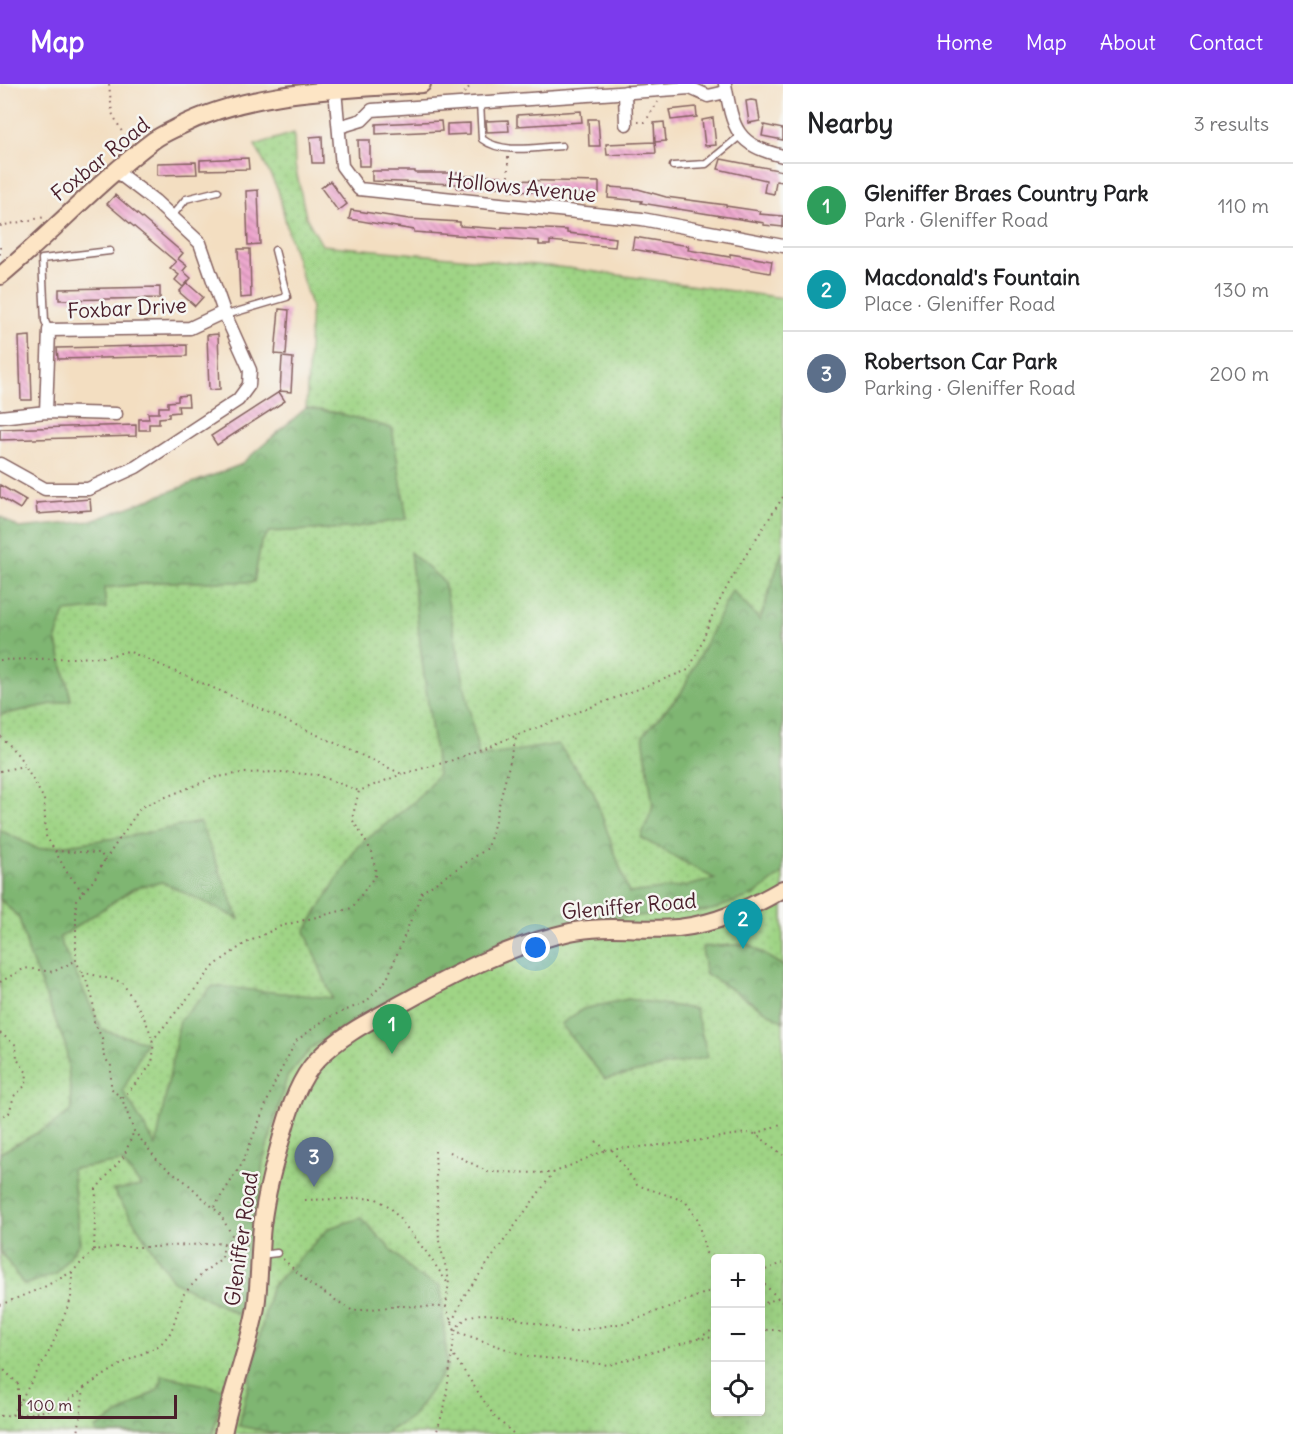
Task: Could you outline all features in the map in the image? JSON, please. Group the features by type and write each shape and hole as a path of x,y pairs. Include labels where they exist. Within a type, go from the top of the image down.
{"main road":[{"name":"Foxbar Road","path":"2,268 155,139 201,115 256,99 289,94 422,84"},
{"name":"Gleniffer Road","path":"223,1434 229,1403 256,1307 267,1192 289,1111 306,1074 316,1060 332,1045 469,967 508,950 579,930 605,927 677,928 702,924 739,912 783,889"}],"street":[{"path":"369,87 372,110"},
{"path":"339,127 363,120 372,110 690,88 708,96 725,88 740,136 764,152 783,156"},
{"name":"Hollows Avenue","path":"335,90 342,166 359,189 642,219 783,246"},
{"path":"625,93 626,124"},
{"path":"0,464 45,489 88,489 146,461 238,400 249,385 250,370 225,314 200,243 117,172"},
{"name":"Foxbar Drive","path":"46,412 49,330 190,328 225,314"},
{"path":"0,417 46,412 116,414"}],"lane":[{"path":"480,102 482,139 488,144 508,149 562,146"},
{"path":"673,166 706,164 740,136"},
{"path":"171,217 186,199 218,191"},
{"path":"225,314 287,297 275,250"},
{"path":"49,330 45,321 42,259 110,251"},
{"path":"260,1256 277,1253"}],"path":[{"path":"109,84 112,112 135,156"},
{"path":"626,124 645,122 667,90"},
{"path":"508,149 508,205"},
{"path":"0,226 55,215 62,219"},
{"path":"0,247 2,268"},
{"path":"260,1256 232,1237 220,1214 187,1183 159,1162 134,1131 122,1099 111,1088 111,1066 104,1057 102,1038 94,1022 93,1000 89,986 76,961 76,900 94,880 104,861 141,807 213,778 241,773 281,772 318,776 359,791 402,774 450,761 688,670 699,653 716,608 783,497"},
{"path":"0,660 105,657 128,651 402,774"},
{"path":"213,1208 242,1164 275,1082 296,1041 327,1018 366,1002 387,979 422,892 488,848 517,734"},
{"path":"0,736 19,756 44,799 46,836 66,871 83,892"},
{"path":"0,771 25,766"},
{"path":"152,1041 215,965 244,944 281,926 352,908 376,874 372,852 352,819 359,791"},
{"path":"55,851 101,853 104,861"},
{"path":"0,982 25,968 52,972 76,961"},
{"path":"82,972 122,982 145,1020 152,1041 152,1063 122,1099"},
{"path":"0,1033 16,1045 17,1059 27,1073 26,1085 15,1096 9,1113 0,1116"},
{"path":"450,1152 488,1172 553,1173 606,1150 683,1143 746,1133 756,1134 783,1123"},
{"path":"94,1250 96,1189 124,1156 134,1131"},
{"path":"756,1134 783,1155"},
{"path":"596,1141 606,1150"},
{"path":"612,1150 637,1185 685,1201 697,1218 706,1253 711,1255"},
{"path":"435,1151 439,1241 449,1280 446,1307 455,1331 445,1405 436,1434"},
{"path":"452,1322 464,1296 553,1173"},
{"path":"305,1200 375,1198 390,1207 449,1285"},
{"path":"0,1305 44,1287 72,1272 94,1250 115,1247 224,1243 232,1237"},
{"path":"0,1416 34,1414 53,1409 125,1362 160,1345 171,1332 183,1295 204,1272 222,1258 224,1243"},
{"path":"277,1253 310,1284 353,1311 399,1306 446,1307"},
{"path":"765,1270 783,1263"},
{"path":"12,1415 50,1350 72,1299 72,1272"},
{"path":"765,1286 783,1303"},
{"path":"509,1316 571,1332 629,1322 711,1291"},
{"path":"765,1303 783,1296"},
{"path":"455,1331 461,1321 470,1315 516,1316"},
{"path":"765,1330 783,1330"},
{"path":"455,1331 526,1356 609,1365 711,1338"},
{"path":"696,1340 711,1331"},
{"path":"453,1355 494,1416 514,1434"},
{"path":"0,1366 18,1384 18,1405"},
{"path":"78,1434 84,1388"}],"green space":[{"path":"294,133 295,165 306,217 322,245 568,268 783,298 783,1434 0,1434 0,715 71,700 56,638 65,611 104,588 161,582 261,543 337,413 306,408 311,306 278,190 255,145"},
{"path":"306,408 338,413 392,428 407,519 350,528 269,532 261,543 254,582 161,582 104,588 106,608 65,612 56,638 71,700 0,715 0,516 19,528 92,521 240,465"},
{"path":"783,549 783,873 756,894 712,910 573,921 514,936 397,995 313,1046 287,1077 263,1161 247,1304 237,1314 173,1281 113,1190 141,1186 122,1162 72,1169 80,1242 56,1274 24,1285 0,1251 0,1153 50,1126 72,1110 66,1047 30,957 19,918 0,899 0,830 38,849 130,836 200,822 239,919 162,882 133,889 59,938 102,1030 146,1042 123,1091 156,1146 180,1020 213,986 332,998 305,931 357,847 416,800 438,774 410,552 444,582 479,757 558,744 593,791 629,893 687,886 715,879 641,838 653,807 643,735 681,693 732,590 760,620"},
{"path":"748,944 783,966 783,1022 705,973 702,947"},
{"path":"628,999 695,1009 708,1057 605,1079 561,1024 583,1009"},
{"path":"361,1218 416,1275 441,1286 447,1367 412,1417 384,1434 279,1434 239,1426 271,1287 329,1228"},
{"path":"161,1375 223,1389 213,1434 98,1434 95,1429 157,1390 162,1381"}],"building":[{"path":"746,101 757,101 760,121 749,123"},
{"path":"696,107 697,117 671,120 669,110"},
{"path":"581,111 582,122 517,126 517,115"},
{"path":"713,118 716,145 705,146 702,120"},
{"path":"588,119 598,119 600,146 589,146"},
{"path":"508,120 509,131 487,132 486,121"},
{"path":"441,121 442,131 376,134 376,124"},
{"path":"664,122 666,141 655,142 654,123"},
{"path":"470,123 470,134 447,135 447,124"},
{"path":"764,125 783,129 783,140 762,136"},
{"path":"322,136 323,163 312,163 310,137"},
{"path":"358,140 370,140 370,166 359,166"},
{"path":"655,142 656,153 607,155 606,144"},
{"path":"248,158 249,169 200,170 200,160"},
{"path":"721,159 783,171 783,182 776,181 774,194 764,192 766,180 718,169"},
{"path":"196,162 197,174 157,175 157,163"},
{"path":"372,171 501,176 501,187 457,188 457,184 372,181"},
{"path":"510,180 599,182 599,194 510,191"},
{"path":"330,181 347,204 338,211 321,188"},
{"path":"609,187 638,189 666,197 760,211 759,214 783,216 783,227 641,203 642,201 608,198"},
{"path":"258,190 260,244 248,245 246,191"},
{"path":"115,195 183,253 178,259 187,266 183,271 191,278 183,287 175,280 179,275 170,268 176,262 107,204"},
{"path":"351,210 409,219 460,222 460,226 567,230 567,233 616,238 615,247 550,241 550,245 539,245 539,241 414,232 414,230 349,219"},
{"path":"634,237 689,246 688,250 772,261 770,273 632,249"},
{"path":"238,249 250,249 251,297 240,298"},
{"path":"187,283 203,297 195,306 179,292"},
{"path":"160,287 160,298 59,300 59,289"},
{"path":"279,309 289,310 286,355 275,354"},
{"path":"218,334 220,389 209,390 207,335"},
{"path":"30,336 32,400 21,400 19,337"},
{"path":"187,345 187,356 58,359 57,348"},
{"path":"282,357 293,358 291,392 280,391"},
{"path":"279,392 285,401 217,445 211,436"},
{"path":"188,395 189,406 178,406 179,412 169,413 169,417 159,418 159,424 149,424 149,430 139,430 139,419 149,419 148,413 159,413 159,407 168,407 168,402 178,401 178,396"},
{"path":"136,425 136,436 0,440 0,429"},
{"path":"0,485 26,500 20,509 0,497"},
{"path":"90,499 91,510 37,514 36,503"}],"place":[{"name":"Macdonald's Fountain","path":"743,949"},
{"name":"Gleniffer Braes Country Park","path":"392,1054"},
{"name":"Robertson Car Park","path":"314,1187"}]}
